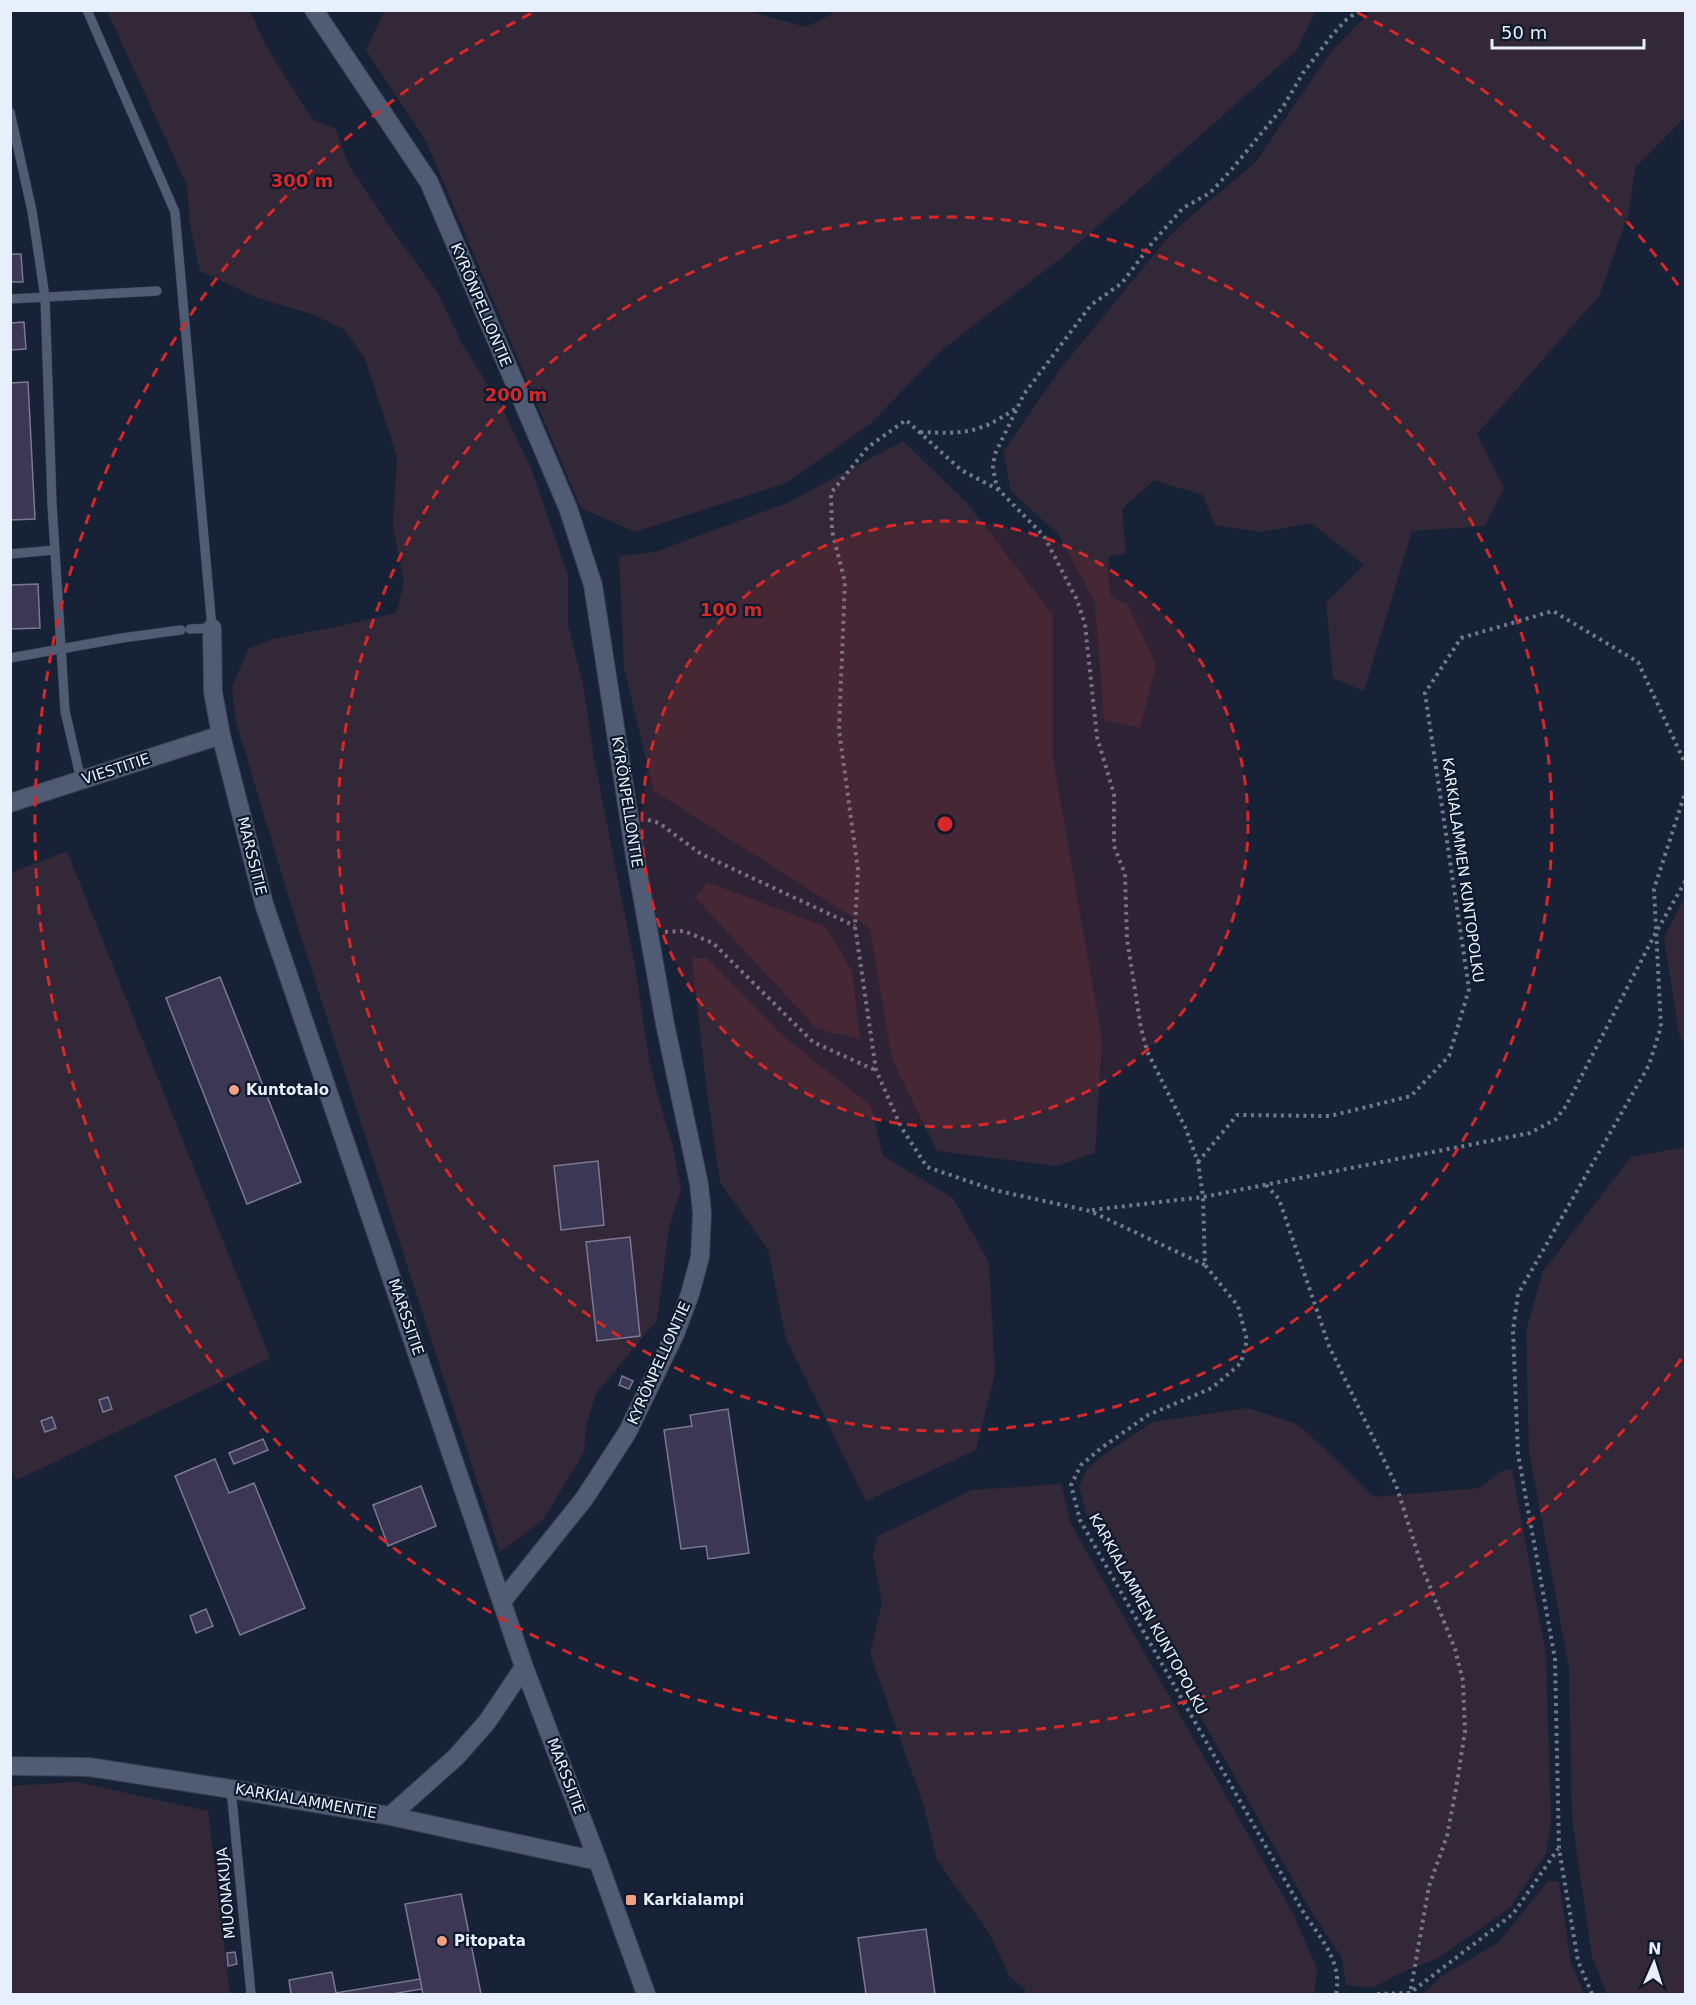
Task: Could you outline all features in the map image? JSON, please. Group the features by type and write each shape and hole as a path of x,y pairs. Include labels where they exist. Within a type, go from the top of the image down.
{"street":[{"name":"KYRÖNPELLONTIE","path":"314,10 429,182 568,508 593,585 649,933 699,1184 702,1213 700,1257 690,1294 675,1334 627,1433 584,1499 503,1600"},
{"name":"MARSSITIE","path":"212,628 213,692 220,735 264,904 524,1667 646,1995"},
{"name":"VIESTITIE","path":"10,803 220,735"},
{"path":"390,1816 456,1757 487,1722 524,1667"},
{"name":"KARKIALAMMENTIE","path":"10,1766 89,1767 231,1789 390,1816 598,1861"}],"lane":[{"path":"10,658 61,651 122,638 186,629 212,628 175,212 87,10"},
{"path":"10,112 33,211 45,297 55,550 65,711 81,780"},
{"path":"10,299 157,291"},
{"path":"10,554 55,550"},
{"name":"MUONAKUJA","path":"231,1789 251,1995"}],"path":[{"path":"999,490 993,466 995,454 1024,394 1091,305 1122,283 1152,243 1183,208 1210,193 1232,169 1283,107 1304,73 1333,34 1347,19 1360,10"},
{"path":"920,432 960,434 993,424 1017,408"},
{"path":"906,420 961,470 999,490 1044,536 1077,600 1084,624 1097,737 1114,794 1114,846 1125,874 1127,939 1141,1028 1146,1051 1185,1129 1198,1162 1203,1197 1205,1265 1090,1211 994,1190 927,1167 901,1127 876,1070 855,926 858,870 838,730 845,582 832,531 831,494 867,447 906,420"},
{"name":"KARKIALAMMEN KUNTOPOLKU","path":"1198,1162 1237,1115 1330,1116 1411,1096 1449,1056 1469,989 1425,693 1461,638 1553,611 1638,662 1686,765"},
{"path":"1592,1995 1578,1961 1558,1849 1555,1659 1518,1454 1513,1330 1518,1294 1649,1065 1661,1027 1654,889 1686,790"},
{"path":"628,813 659,823 701,854 855,926"},
{"path":"1090,1211 1203,1197 1530,1133 1556,1119 1566,1106 1655,934 1686,880"},
{"path":"649,933 684,931 713,943 813,1042 876,1070"},
{"path":"1266,1185 1279,1199 1329,1346 1396,1485 1422,1567 1455,1649 1463,1681 1465,1731 1456,1789 1447,1836 1429,1886 1410,1994"},
{"name":"KARKIALAMMEN KUNTOPOLKU","path":"1205,1265 1238,1306 1247,1340 1241,1364 1212,1388 1148,1415 1100,1449 1081,1465 1071,1485 1080,1520 1302,1910 1335,1960 1338,1985 1336,1995"},
{"path":"1377,1995 1410,1994 1513,1914 1558,1849"}],"shaded area":[{"path":"385,10 744,10 806,27 840,10 1315,11 1297,50 1065,255 943,349 870,424 786,483 635,532 581,508 426,141 366,50"},
{"path":"1372,10 1685,11 1685,117 1635,168 1629,213 1599,296 1477,434 1504,488 1485,526 1412,531 1364,691 1333,678 1326,603 1364,565 1311,523 1260,532 1215,525 1203,495 1154,480 1122,509 1126,554 1109,556 1108,576 1111,597 1127,604 1156,664 1140,728 1104,720 1095,602 1059,535 1011,491 1003,452 1062,367 1166,240 1255,163 1331,52"},
{"path":"107,11 250,11 267,48 313,120 335,128 349,165 392,230 438,293 462,344 502,407 532,471 568,576 568,626 583,684 594,758 636,971 647,1047 657,1093 673,1147 681,1189 669,1228 657,1320 595,1395 586,1427 584,1452 543,1520 500,1552 297,925 236,722 232,688 248,649 273,639 396,613 404,582 393,527 397,457 365,359 345,330 314,315 258,298 200,271 190,226 187,185"},
{"path":"903,441 967,503 1053,615 1053,759 1102,1039 1095,1153 1057,1166 937,1151 892,1059 870,928 654,791 624,668 619,556 655,552 787,503"},
{"path":"67,851 270,1358 17,1480 10,1467 10,873"},
{"path":"707,882 826,927 852,971 860,1039 817,1029 695,897"},
{"path":"1685,897 1685,1046 1679,1034 1664,937"},
{"path":"692,958 707,958 783,1036 871,1106 883,1156 953,1198 989,1263 995,1374 976,1450 866,1501 786,1339 768,1250 720,1182 707,1093"},
{"path":"1685,1147 1685,1994 1607,1994 1592,1957 1572,1820 1569,1668 1529,1451 1526,1331 1543,1271 1631,1157"},
{"path":"1248,1408 1297,1424 1374,1497 1480,1488 1499,1472 1512,1469 1546,1655 1551,1822 1546,1853 1510,1908 1438,1958 1372,1988 1346,1985 1342,1958 1308,1906 1087,1517 1079,1486 1087,1469 1152,1422"},
{"path":"1061,1484 1071,1524 1294,1915 1317,1969 1314,1994 1025,1994 1025,1989 1010,1977 989,1933 937,1860 924,1806 870,1654 882,1603 873,1555 878,1536 972,1490"},
{"path":"77,1782 208,1811 230,1994 11,1994 11,1786"},
{"path":"1548,1881 1559,1882 1571,1963 1584,1994 1423,1994 1442,1976 1499,1942"}],"building":[{"path":"10,254 21,254 23,282 10,282"},
{"path":"24,322 26,349 10,350 10,323"},
{"path":"28,382 35,519 10,520 10,383"},
{"path":"38,584 40,628 10,629 10,585"},
{"name":"Kuntotalo","path":"220,977 301,1182 247,1204 166,998"},
{"path":"598,1161 604,1225 561,1230 554,1166"},
{"path":"630,1237 640,1336 597,1341 586,1242"},
{"path":"622,1376 633,1381 629,1389 619,1385"},
{"path":"108,1397 112,1409 103,1412 99,1400"},
{"path":"728,1409 749,1553 708,1559 706,1546 681,1549 664,1430 692,1426 690,1415"},
{"path":"52,1417 56,1428 45,1432 41,1421"},
{"path":"263,1439 268,1450 234,1464 229,1453"},
{"path":"215,1459 229,1493 254,1483 305,1608 240,1635 175,1476"},
{"path":"421,1486 436,1526 388,1546 373,1505"},
{"path":"206,1609 213,1626 196,1633 190,1616"},
{"name":"Pitopata","path":"461,1894 481,1994 423,1994 405,1904"},
{"path":"926,1929 935,1994 866,1994 858,1938"},
{"path":"235,1952 237,1964 228,1966 227,1953"},
{"path":"332,1972 336,1993 420,1979 422,1989 392,1994 291,1994 289,1980"}],"place":[{"name":"Kuntotalo","path":"234,1090"},
{"name":"Karkialampi","path":"631,1900"},
{"name":"Pitopata","path":"442,1941"}]}
